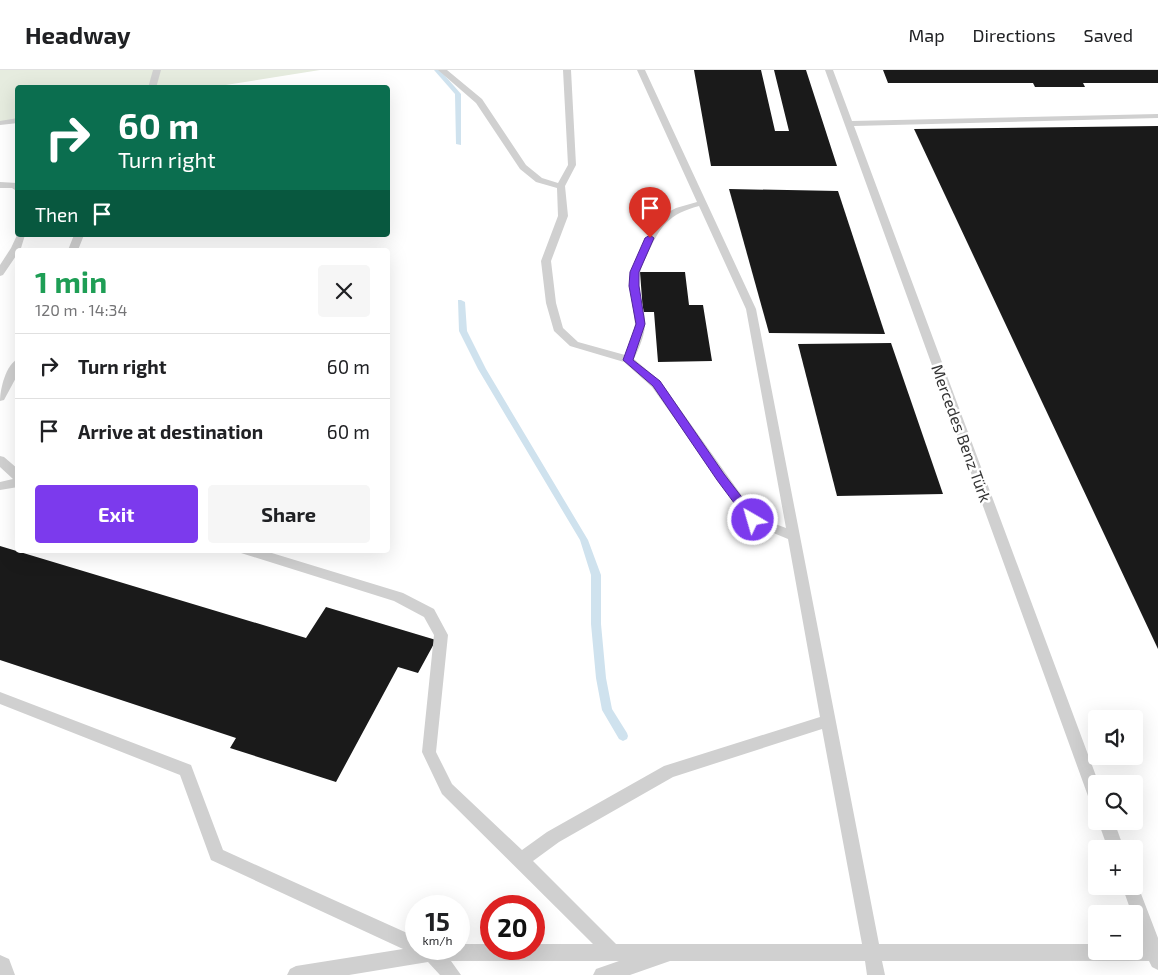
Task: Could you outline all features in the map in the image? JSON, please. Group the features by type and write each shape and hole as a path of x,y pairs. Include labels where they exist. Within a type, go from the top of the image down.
{"lane":[{"path":"153,85 157,70"},
{"path":"442,70 479,102 523,167 539,180 561,186"},
{"path":"567,70 572,165 561,186 563,216 546,261 551,303 558,329 574,344 628,360 656,384 753,520 794,536"},
{"path":"640,70 751,309 876,975"},
{"name":"Mercedes Benz Türk","path":"829,70 1088,775"},
{"path":"848,124 1158,116"},
{"path":"0,123 15,120"},
{"path":"0,185 15,187"},
{"path":"628,360 640,324 634,286 635,272 652,231 671,213 681,208 702,203"},
{"path":"0,273 15,250"},
{"path":"0,397 15,368"},
{"path":"0,460 15,474"},
{"path":"0,486 15,483"},
{"path":"256,553 398,597 429,613 441,634 429,752 447,789 612,952"},
{"path":"0,698 186,770 217,855 405,941"},
{"path":"521,860 552,837 668,771 828,721"},
{"path":"470,950 1157,955 1134,895"},
{"path":"602,975 676,952"},
{"path":"296,975 405,953"},
{"path":"435,960 452,975"},
{"path":"0,964 3,965 6,975"}],"shaded area":[{"path":"0,70 320,70 226,85 15,85 15,120 0,123"}],"building":[{"path":"694,70 761,70 775,131 789,131 774,70 806,70 837,166 711,166"},
{"path":"883,70 1158,70 1158,83 1083,83 1085,87 1035,87 1033,83 888,83"},
{"path":"1158,126 1158,649 914,129"},
{"path":"729,189 838,191 885,334 769,333"},
{"path":"640,272 685,272 689,305 703,305 712,361 658,362 654,312 643,312"},
{"path":"891,343 943,494 837,496 798,344"},
{"path":"0,546 15,551 15,553 23,553 306,638 326,607 436,640 418,673 398,667 336,782 230,748 236,738 0,660"}],"waterway":[{"path":"437,70 458,94 459,144"},
{"path":"461,302 463,331 482,369 584,540 596,575 596,624 601,678 607,710 623,736"}],"route":[{"path":"650,238 635,272 634,286 640,324 637,338 628,360 656,384 753,520"}]}
